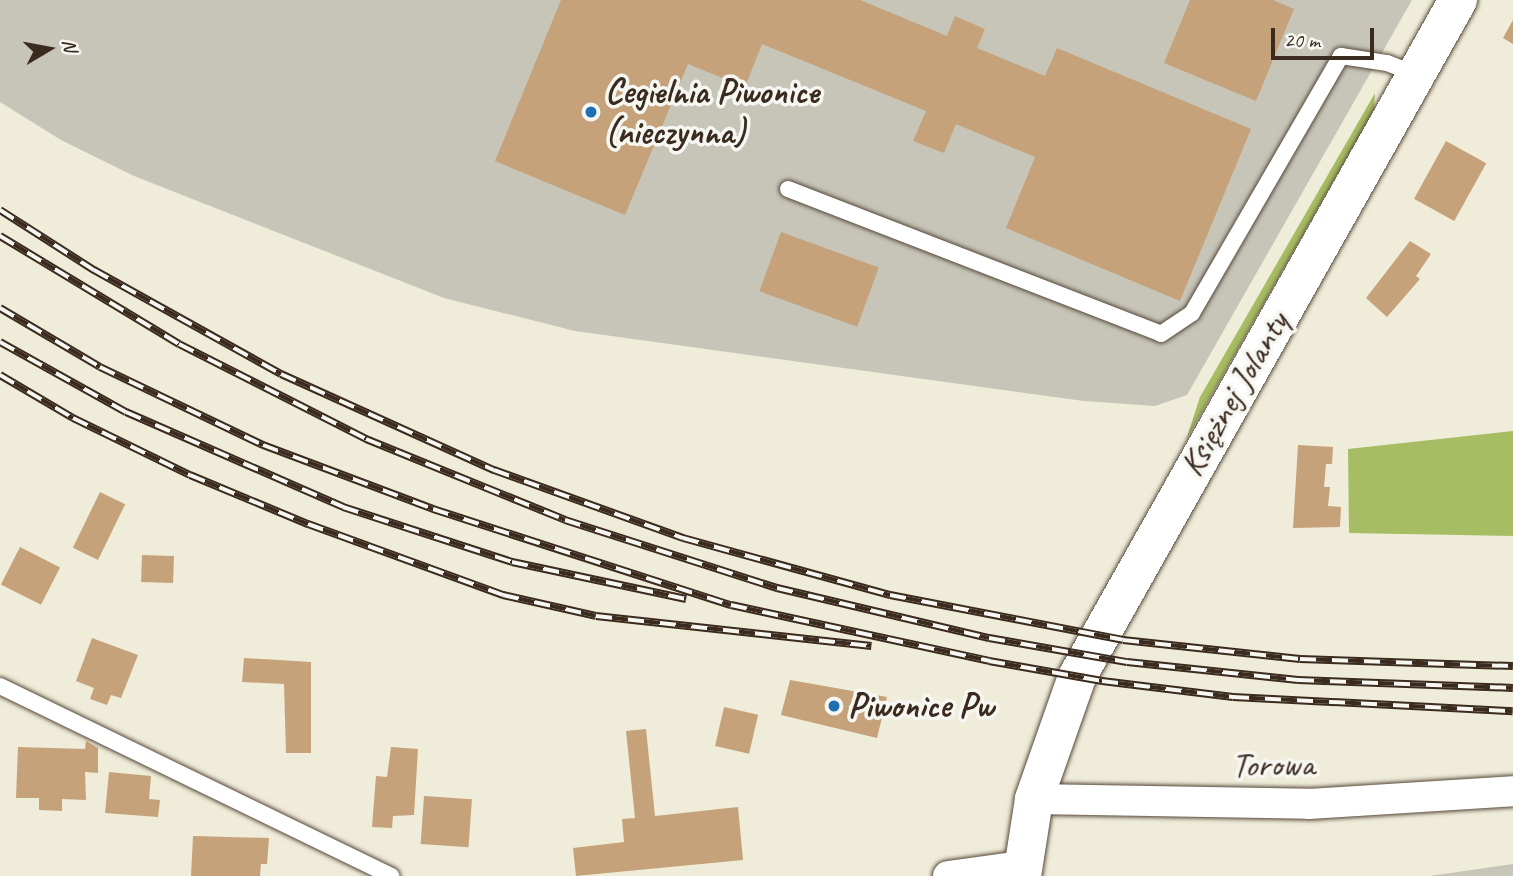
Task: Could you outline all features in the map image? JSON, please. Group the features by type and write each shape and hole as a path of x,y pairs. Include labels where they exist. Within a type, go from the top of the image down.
{"street":[{"name":"Księżnej Jolanty","path":"1022,871 1034,799 1053,737 1087,656 1458,0"},
{"name":"Torowa","path":"1034,799 1309,804 1513,792"},
{"path":"948,876 1022,871"}],"lane":[{"path":"788,189 1161,334 1192,313 1341,56 1387,62 1416,74"},
{"path":"0,686 391,876"}],"shaded area":[{"path":"0,0 1412,0 1187,395 1155,406 1084,401 575,331 444,298 134,176 61,140 0,102"},
{"path":"1513,864 1513,876 1430,876"}],"green space":[{"path":"1375,93 1374,110 1186,440 1200,397"},
{"path":"1513,431 1513,536 1349,533 1348,449"}],"building":[{"path":"561,0 860,0 947,36 955,16 985,29 977,48 1045,76 1057,48 1251,129 1180,301 1006,228 1035,157 956,124 944,153 913,141 926,111 762,44 745,87 688,64 625,215 495,161"},
{"path":"1190,0 1273,0 1294,9 1256,101 1164,63"},
{"path":"1513,20 1513,44 1503,38"},
{"path":"1446,141 1486,163 1454,221 1414,199"},
{"path":"781,232 879,268 857,327 759,291"},
{"path":"1410,241 1431,254 1416,276 1420,279 1387,317 1366,298"},
{"path":"1298,445 1333,447 1332,464 1326,464 1324,487 1330,487 1328,506 1341,507 1340,527 1293,528"},
{"path":"100,492 125,504 98,560 73,548"},
{"path":"20,547 60,567 41,605 1,584"},
{"path":"142,555 174,556 173,583 141,582"},
{"path":"92,638 138,655 121,698 111,695 107,705 90,699 94,688 76,681"},
{"path":"244,658 311,662 311,753 286,753 284,684 242,682"},
{"name":"Piwonice Pw","path":"790,680 887,697 877,738 781,715"},
{"path":"724,707 758,715 749,754 715,746"},
{"path":"646,729 655,816 738,807 743,860 576,876 573,848 624,842 622,819 635,818 626,731"},
{"path":"86,741 98,748 98,773 85,772 86,800 62,799 62,811 39,810 39,798 16,798 18,747 85,749"},
{"path":"391,747 418,749 414,815 393,816 392,828 372,827 376,776 387,777"},
{"path":"109,772 151,776 149,799 160,800 158,817 105,813"},
{"path":"424,796 472,799 469,847 421,844"},
{"path":"193,836 269,838 267,864 261,864 260,876 191,876"}],"railway":[{"path":"0,210 94,270 281,374 494,470 683,538 890,595 1123,640 1300,659 1513,666"},
{"path":"0,236 179,344 366,439 565,520 777,588 989,638 1127,662 1298,680 1513,688"},
{"path":"0,308 100,367 263,445 433,509 731,605 989,661 1102,681 1233,697 1513,711"},
{"path":"0,342 126,412 343,507 512,562 686,599"},
{"path":"0,375 73,418 190,475 308,524 503,595 596,616 871,646"}],"place":[{"name":"Cegielnia Piwonice (nieczynna)","path":"591,112"},
{"name":"Piwonice Pw","path":"834,706"}]}
